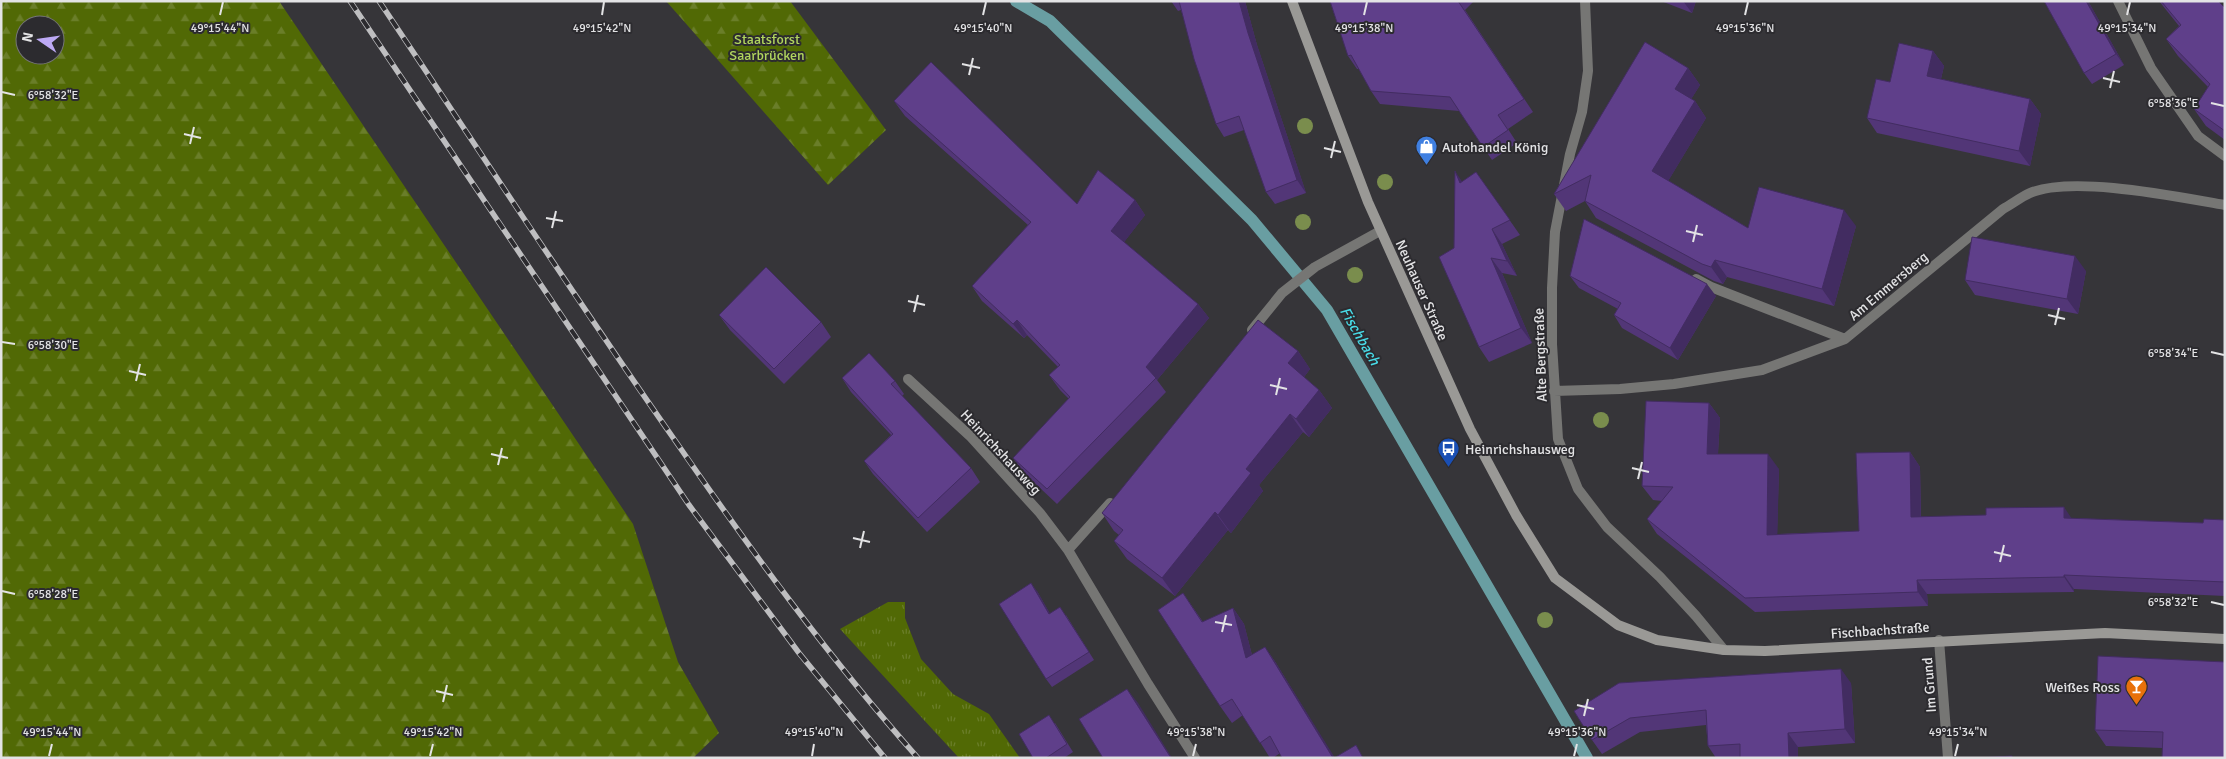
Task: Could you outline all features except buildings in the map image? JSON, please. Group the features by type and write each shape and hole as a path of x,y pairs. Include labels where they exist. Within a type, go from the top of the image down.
{"main road":[{"name":"Neuhauser Straße","path":"1292,1 1380,231 1470,429 1516,515 1555,578"},
{"name":"Fischbachstraße","path":"1555,578 1618,625 1657,640 1724,650 1765,651 1939,640 2105,633 2225,639"}],"street":[{"name":"Alte Bergstraße","path":"1585,1 1588,71 1582,112 1570,154 1555,232 1552,288 1554,391 1558,439 1578,489 1607,527 1666,583 1724,650"},
{"path":"2118,1 2151,68 2182,113 2198,136 2225,156"},
{"name":"Am Emmersberg","path":"1554,391 1620,390 1674,384 1762,370 1846,340 2003,209 2031,193 2063,187 2137,190 2225,205"},
{"path":"1245,339 1282,293 1315,267 1380,231"},
{"path":"1685,273 1711,287 1846,340"},
{"name":"Heinrichshausweg","path":"908,379 970,436 1040,513 1068,550 1148,684 1195,758"},
{"path":"1068,550 1116,496"},
{"name":"Im Grund","path":"1939,640 1948,758"}],"green space":[{"path":"1,1 279,1 633,524 678,662 719,733 693,758 1,758"},
{"name":"Staatsforst Saarbrücken","path":"666,1 790,1 886,130 828,185"},
{"path":"888,602 905,602 905,618 921,659 953,694 989,714 1020,758 959,758 840,629"}],"waterway":[{"name":"Fischbach","path":"1016,1 1050,21 1252,220 1327,310 1587,758"}],"railway":[{"path":"350,1 689,505 799,653 885,758"},
{"path":"379,1 636,385 732,521 822,642 918,758"}],"place":[{"name":"Autohandel König","path":"1426,166"},
{"name":"Heinrichshausweg","path":"1449,468"},
{"name":"Weißes Ross","path":"2136,706"}]}
